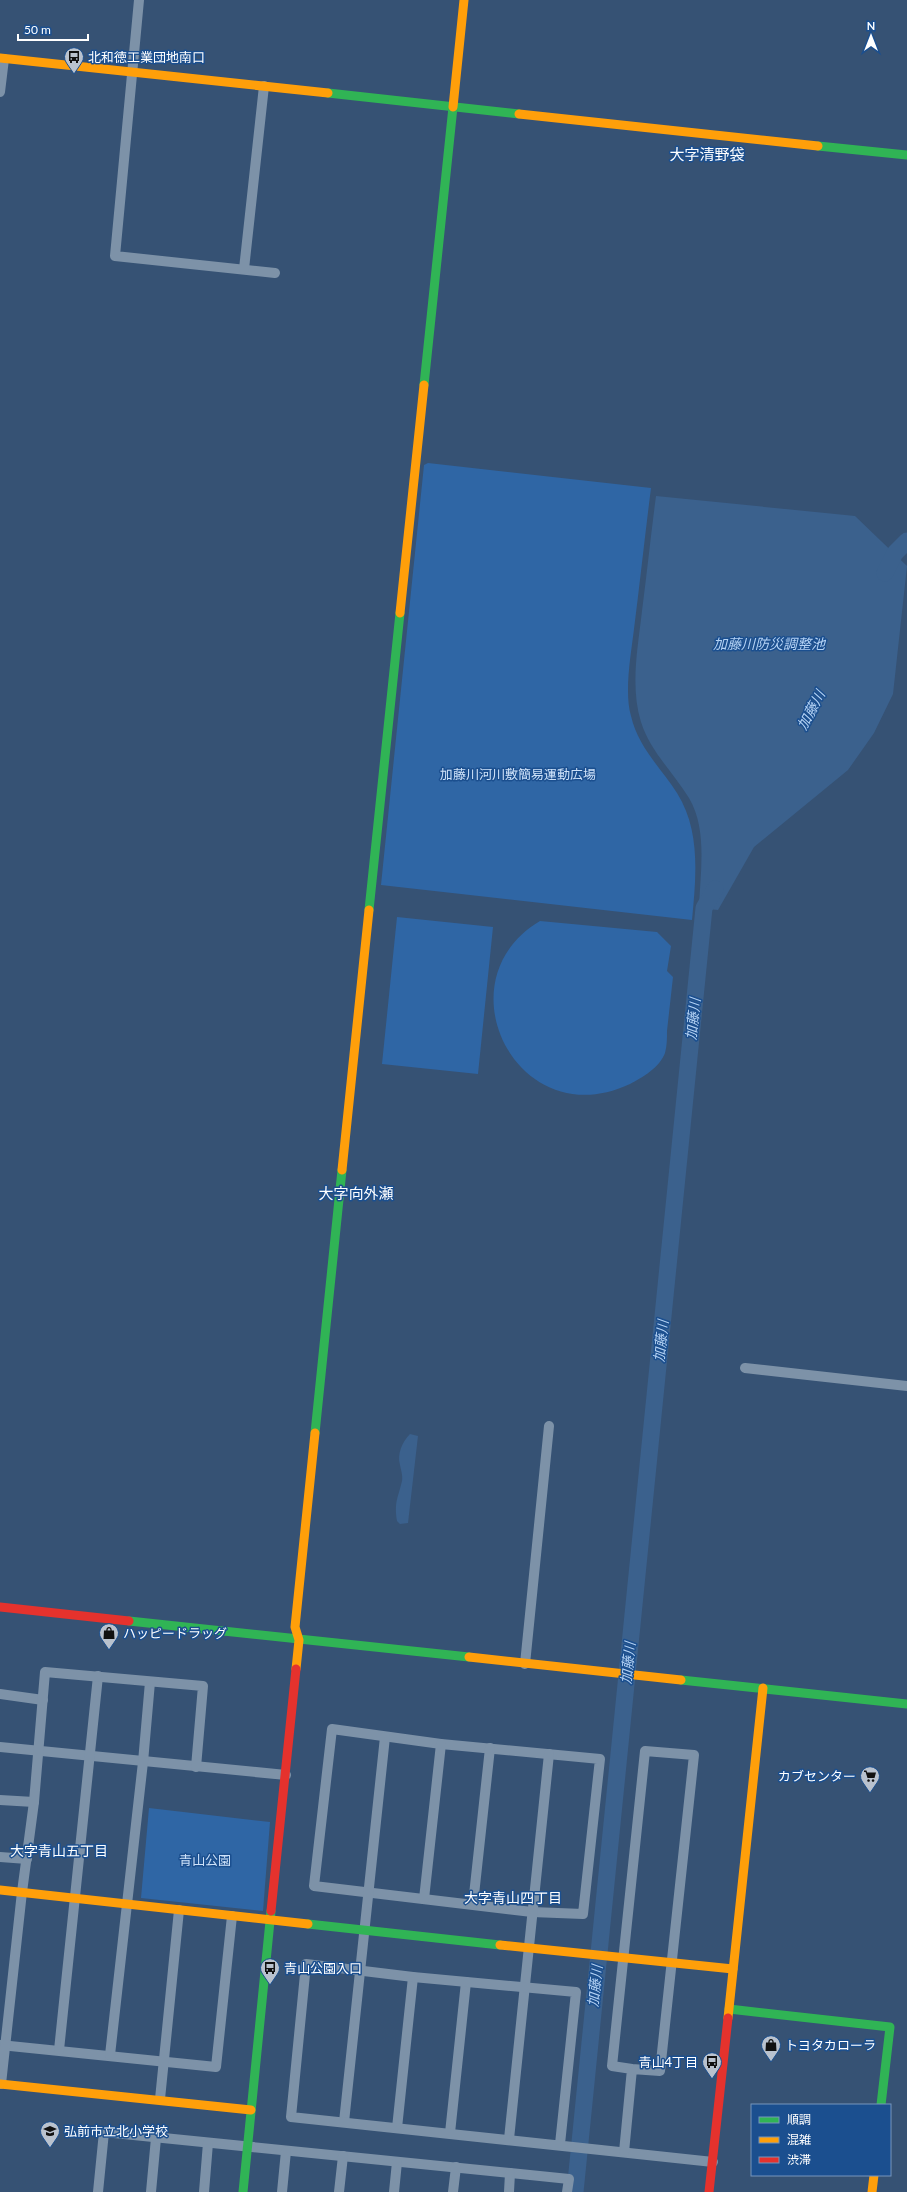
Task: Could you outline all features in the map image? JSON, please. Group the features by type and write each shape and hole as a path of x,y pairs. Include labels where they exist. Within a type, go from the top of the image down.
{"street":[{"path":"139,0 132,72 132,89 115,256 275,273"},
{"path":"243,2192 286,1775 298,1640 295,1627 464,0"},
{"path":"0,92 2,58 453,106 612,126 907,156"},
{"path":"244,269 264,86"},
{"path":"745,1368 907,1386"},
{"path":"525,1664 549,1426"},
{"path":"0,1607 907,1704"},
{"path":"196,1767 203,1686 45,1672 34,1802 3,2045 0,2084 160,2099 251,2110"},
{"path":"59,2050 98,1676"},
{"path":"110,2055 128,1904 150,1682"},
{"path":"709,2192 763,1688"},
{"path":"0,1694 43,1700"},
{"path":"332,1730 385,1737 441,1744 600,1759 583,1914 532,1912 314,1886 332,1730"},
{"path":"344,2122 359,1969 385,1737"},
{"path":"424,1899 441,1744"},
{"path":"0,1747 38,1750 89,1757 286,1775"},
{"path":"473,1904 490,1748"},
{"path":"645,1751 694,1755 660,2072 632,2070 612,2066 623,1960 645,1751"},
{"path":"509,2139 549,1754"},
{"path":"0,1800 34,1802"},
{"path":"0,1857 27,1859"},
{"path":"0,1890 529,1948 623,1960 733,1969"},
{"path":"160,2099 179,1910"},
{"path":"3,2045 216,2067 232,1916"},
{"path":"564,2145 576,1992 413,1977 359,1969 306,1964 291,2117 509,2139 713,2162"},
{"path":"397,2128 413,1977"},
{"path":"450,2133 466,1982"},
{"path":"729,2009 890,2027 882,2104"},
{"path":"624,2152 632,2070"},
{"path":"98,2192 104,2132 569,2179 568,2192"},
{"path":"151,2192 156,2138"},
{"path":"204,2192 208,2143"},
{"path":"282,2192 286,2151"},
{"path":"340,2192 343,2156"},
{"path":"394,2192 397,2162"},
{"path":"453,2192 456,2167"},
{"path":"509,2192 510,2173"},
{"path":"872,2192 874,2176"}],"green space":[{"name":"加藤川河川敷簡易運動広場","path":"428,463 651,488 630,661 628,696 631,716 639,738 677,793 685,808 690,823 695,855 695,888 692,920 381,885 424,465"},
{"path":"397,917 493,927 478,1074 382,1064"},
{"path":"540,921 657,932 671,946 667,971 673,977 666,1050 659,1063 645,1075 630,1084 590,1095 554,1089 526,1072 505,1045 495,1013 496,979 510,947"},
{"name":"青山公園","path":"149,1808 270,1822 263,1911 141,1898"}],"water":[{"name":"加藤川防災調整池","path":"656,496 855,516 907,566 893,694 874,733 848,770 754,847 718,910 699,908 702,852 699,824 695,810 683,788 662,761 645,733 641,722 636,695 635,681 637,652"},
{"path":"410,1434 418,1436 408,1523 400,1524 397,1521 396,1509 402,1479 399,1457 403,1444"}],"waterway":[{"name":"加藤川","path":"885,573 895,553 907,541"},
{"name":"加藤川","path":"575,2192 704,908 715,889"}],"traffic: fast":[{"path":"328,93 519,114"},
{"path":"424,385 453,107"},
{"path":"818,146 907,155"},
{"path":"369,910 400,613"},
{"path":"315,1433 342,1170"},
{"path":"129,1621 469,1657"},
{"path":"681,1680 907,1704"},
{"path":"243,2192 271,1911"},
{"path":"308,1924 500,1945"},
{"path":"729,2009 890,2027 881,2104"}],"traffic: slow":[{"path":"453,107 464,0"},
{"path":"0,58 328,93"},
{"path":"519,114 818,146"},
{"path":"400,613 424,385"},
{"path":"342,1170 369,910"},
{"path":"296,1669 299,1640 295,1627 315,1433"},
{"path":"469,1657 681,1680"},
{"path":"728,2018 763,1688"},
{"path":"0,1890 308,1924"},
{"path":"500,1945 733,1969"},
{"path":"0,2084 251,2110"},
{"path":"872,2192 874,2176"}],"traffic: jam":[{"path":"0,1607 129,1621"},
{"path":"271,1911 296,1669"},
{"path":"709,2192 728,2018"}],"place":[{"name":"北和徳工業団地南口","path":"74,74"},
{"name":"ハッピードラッグ","path":"109,1650"},
{"name":"カブセンター","path":"870,1793"},
{"name":"青山公園入口","path":"270,1985"},
{"name":"トヨタカローラ","path":"771,2062"},
{"name":"青山4丁目","path":"712,2079"},
{"name":"弘前市立北小学校","path":"50,2148"}],"district":[{"name":"大字清野袋","path":"707,155"},
{"name":"大字向外瀬","path":"356,1194"},
{"name":"大字青山五丁目","path":"59,1851"},
{"name":"大字青山四丁目","path":"513,1898"}]}
